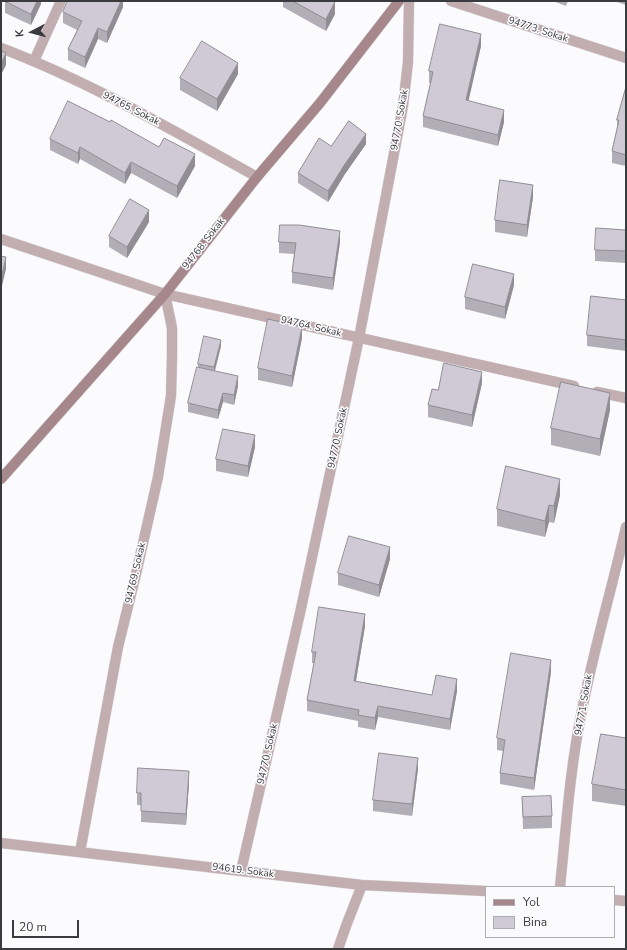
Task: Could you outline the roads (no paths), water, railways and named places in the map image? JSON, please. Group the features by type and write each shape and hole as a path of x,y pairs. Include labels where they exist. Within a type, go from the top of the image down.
{"street":[{"path":"34,61 61,1"},
{"name":"94768. Sokak","path":"1,479 165,294 257,177 320,103 399,1"},
{"name":"94770. Sokak","path":"241,871 300,614 359,338 403,106 408,62 409,1"},
{"name":"94773. Sokak","path":"451,1 626,58"},
{"name":"94765. Sokak","path":"1,48 34,61 133,109 257,177"},
{"name":"94764. Sokak","path":"1,239 165,294 626,398"},
{"name":"94769. Sokak","path":"80,852 118,647 158,477 170,396 172,357 172,328 165,294"},
{"name":"94771. Sokak","path":"560,886 568,801 581,711 626,527"},
{"name":"94619. Sokak","path":"1,843 362,886 485,891"},
{"path":"338,949 362,886"},
{"path":"615,900 626,901"}]}
